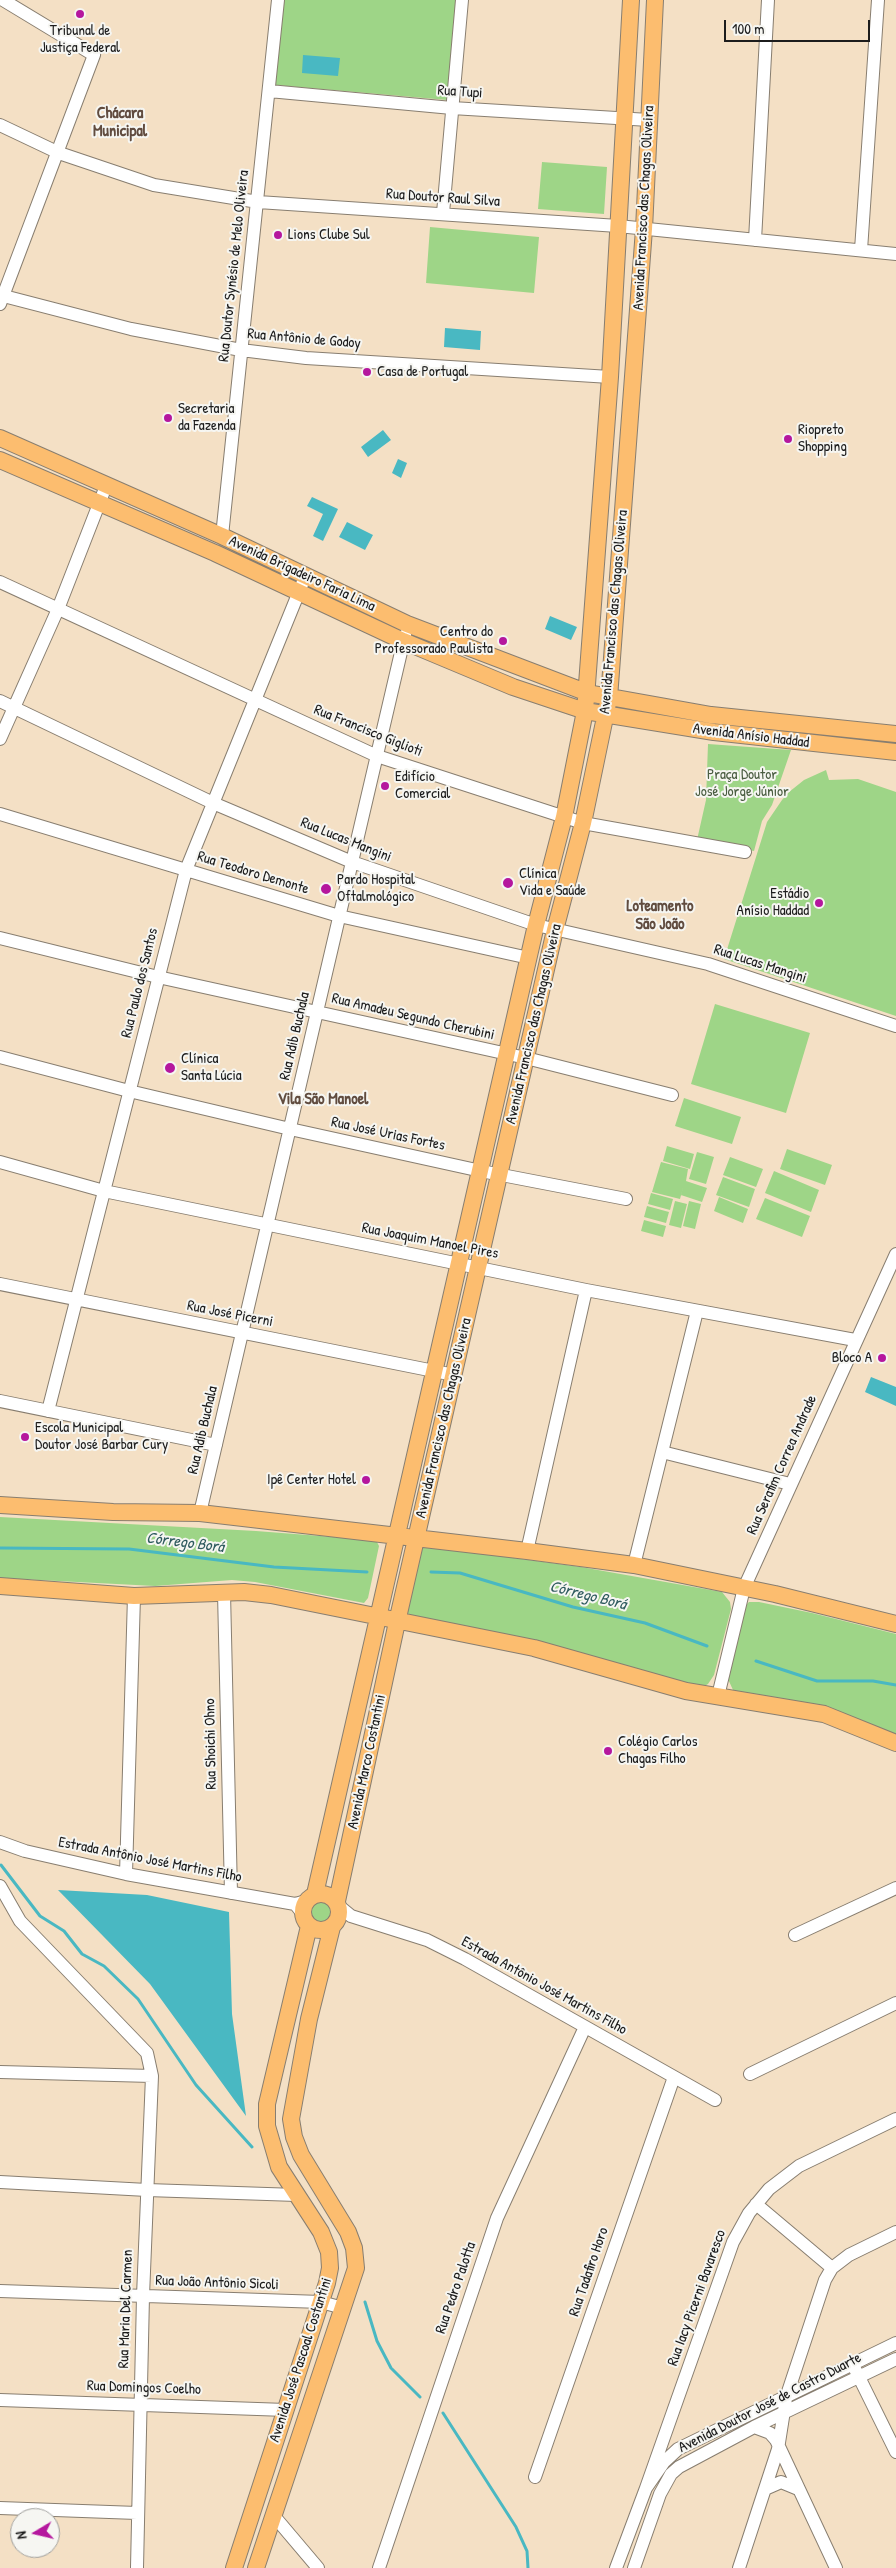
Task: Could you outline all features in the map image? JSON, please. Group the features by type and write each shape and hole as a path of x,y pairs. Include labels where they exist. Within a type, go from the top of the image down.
{"main road":[{"name":"Avenida Francisco das Chagas Oliveira","path":"379,1618 536,925 564,817 588,693 614,320 631,0"},
{"name":"Avenida Francisco das Chagas Oliveira","path":"397,1622 554,930 583,823 609,698 644,229 655,0"},
{"path":"614,320 637,322"},
{"path":"610,377 633,378"},
{"name":"Avenida Brigadeiro Faria Lima","path":"0,438 222,536 407,624 588,693 609,698"},
{"name":"Avenida Brigadeiro Faria Lima","path":"0,460 215,553 299,594 403,641 513,686 585,711 606,714"},
{"path":"603,473 626,477"},
{"path":"215,553 222,536"},
{"path":"593,612 615,613"},
{"name":"Avenida Anísio Haddad","path":"609,698 711,715 809,727 896,734"},
{"name":"Avenida Anísio Haddad","path":"606,714 714,732 808,744 896,752"},
{"path":"808,744 809,727"},
{"path":"0,1505 113,1512 200,1514 398,1534 634,1565 744,1588 896,1624"},
{"path":"0,1586 134,1596 224,1593 270,1595 534,1648 686,1692 824,1714 896,1742"},
{"name":"Avenida Marco Costantini","path":"306,1908 379,1618"},
{"name":"Avenida Marco Costantini","path":"339,1915 397,1622"},
{"path":"371,1650 390,1655"},
{"path":"327,1894 339,1915 320,1930 306,1908 327,1894"},
{"name":"Avenida José Pascoal Costantini","path":"234,2568 321,2302 330,2268 329,2252 321,2232 284,2176 272,2146 267,2126 267,2104 306,1908"},
{"name":"Avenida José Pascoal Costantini","path":"256,2568 356,2268 354,2248 339,2216 302,2155 294,2137 291,2118 309,2019 339,1915"}],"street":[{"path":"1,298 59,153 94,55 3,0"},
{"name":"Rua Doutor Synésio de Melo Oliveira","path":"222,536 278,0"},
{"path":"443,213 462,0"},
{"path":"755,240 768,0"},
{"path":"861,250 878,0"},
{"name":"Rua Tupi","path":"269,91 452,108 649,120"},
{"name":"Rua Doutor Raul Silva","path":"0,124 59,153 154,185 258,202 618,226 896,254"},
{"name":"Rua Antônio de Godoy","path":"1,298 131,329 242,350 306,358 610,377"},
{"path":"0,739 58,609 106,486"},
{"name":"Rua Paulo dos Santos","path":"48,1411 186,870 306,577"},
{"name":"Rua Francisco Giglioti","path":"0,582 377,756 583,823 745,852"},
{"name":"Rua Adib Buchala","path":"200,1514 407,624"},
{"name":"Rua Lucas Mangini","path":"0,701 213,803 352,862 536,925 708,964 896,1026"},
{"name":"Rua Teodoro Demonte","path":"0,814 339,916 529,958"},
{"name":"Rua Amadeu Segundo Cherubini","path":"0,938 158,977 526,1058 672,1095"},
{"name":"Rua José Urias Fortes","path":"0,1057 129,1091 290,1129 481,1171 499,1173 626,1200"},
{"name":"Rua Joaquim Manoel Pires","path":"0,1162 104,1191 586,1290 855,1340"},
{"name":"Rua Serafim Correa Andrade","path":"718,1696 744,1588 855,1340 896,1254"},
{"name":"Rua José Picerni","path":"0,1284 454,1376"},
{"path":"527,1551 586,1290"},
{"path":"634,1565 697,1311"},
{"path":"0,1401 216,1445"},
{"path":"662,1452 790,1484"},
{"name":"Rua Shoichi Ohno","path":"224,1593 230,1893"},
{"path":"126,1874 134,1596"},
{"name":"Estrada Antônio José Martins Filho","path":"0,1842 25,1850 126,1874 306,1908"},
{"name":"Rua Maria Del Carmen","path":"0,1886 20,1921 147,2053 152,2076 142,2296 137,2568"},
{"path":"795,1935 896,1888"},
{"name":"Estrada Antônio José Martins Filho","path":"339,1915 428,1940 715,2100"},
{"path":"750,2074 896,2003"},
{"name":"Rua Pedro Palotta","path":"379,2568 497,2218 585,2026"},
{"path":"0,2072 152,2076"},
{"name":"Rua Tadafiro Horo","path":"535,2477 674,2078"},
{"name":"Rua Iacy Picerni Bavaresco","path":"646,2488 733,2242 741,2226 769,2189 799,2166 896,2119"},
{"path":"271,2193 278,2187 284,2176"},
{"path":"0,2182 147,2190 297,2195"},
{"path":"756,2204 832,2268"},
{"path":"739,2568 778,2449 786,2398 826,2280 832,2268 849,2255 896,2232"},
{"name":"Rua João Antônio Sicoli","path":"0,2291 321,2302 343,2308"},
{"name":"Avenida Doutor José de Castro Duarte","path":"616,2568 646,2488 664,2462 688,2444 896,2343"},
{"name":"Avenida Doutor José de Castro Duarte","path":"634,2568 660,2494 674,2471 694,2457 896,2359"},
{"path":"798,2362 803,2377 816,2383"},
{"path":"853,2364 896,2452"},
{"name":"Rua Domingos Coelho","path":"0,2400 286,2410"},
{"path":"754,2427 770,2433 836,2568"},
{"name":"Avenida Doutor José de Castro Duarte","path":"668,2429 676,2441 688,2444"},
{"path":"660,2449 664,2462 674,2471"},
{"path":"765,2489 781,2482 798,2489"},
{"path":"0,2508 137,2514"},
{"path":"274,2516 318,2568"}],"green space":[{"path":"283,0 456,0 447,100 275,85"},
{"path":"542,162 607,167 604,214 538,209"},
{"path":"430,227 539,237 534,293 426,283"},
{"name":"Praça Doutor José Jorge Júnior","path":"708,744 791,750 772,805 762,821 754,851 697,840 706,800"},
{"name":"Estádio Anísio Haddad","path":"826,770 829,780 858,779 896,792 896,1016 724,959 767,822 789,792 804,780"},
{"path":"715,1004 810,1033 786,1113 691,1084"},
{"path":"684,1098 741,1117 732,1144 675,1126"},
{"path":"667,1146 694,1154 690,1169 663,1161"},
{"path":"787,1149 832,1165 825,1185 780,1169"},
{"path":"697,1152 714,1157 706,1184 689,1179"},
{"path":"730,1157 763,1169 756,1187 723,1175"},
{"path":"661,1162 688,1169 686,1181 707,1188 702,1202 681,1195 680,1199 652,1192"},
{"path":"774,1171 819,1190 811,1212 765,1193"},
{"path":"723,1177 755,1189 749,1207 716,1195"},
{"path":"651,1193 673,1199 670,1210 648,1204"},
{"path":"719,1197 748,1209 743,1223 714,1211"},
{"path":"765,1198 810,1216 802,1237 756,1219"},
{"path":"675,1201 687,1204 681,1228 669,1225"},
{"path":"689,1201 701,1204 695,1229 683,1226"},
{"path":"647,1206 669,1212 666,1223 644,1217"},
{"path":"644,1220 666,1226 663,1237 641,1231"},
{"path":"0,1517 256,1531 372,1540 377,1542 379,1546 368,1598 364,1603 255,1582 232,1580 155,1586 0,1578"},
{"path":"425,1546 581,1567 722,1592 730,1602 731,1609 714,1675 708,1684 701,1688 407,1615 420,1549"},
{"path":"749,1602 759,1602 812,1613 896,1634 896,1736 733,1690 728,1679 745,1606"},
{"path":"322,1899 331,1903 335,1912 331,1921 322,1925 313,1921 309,1912 313,1903"}],"water":[{"path":"303,55 340,58 338,76 302,73"},
{"path":"445,328 481,331 480,350 444,347"},
{"path":"383,430 391,440 368,457 361,447"},
{"path":"398,459 407,463 401,478 392,473"},
{"path":"312,497 338,509 323,541 313,536 323,514 307,506"},
{"path":"347,522 373,535 365,550 339,537"},
{"path":"550,616 577,627 571,640 545,629"},
{"path":"871,1377 896,1387 896,1406 865,1392"},
{"path":"58,1890 147,1895 229,1912 232,2014 246,2116 150,1984"}],"waterway":[{"name":"Córrego Borá","path":"0,1548 129,1549 274,1567 367,1572"},
{"name":"Córrego Borá","path":"431,1572 460,1573 573,1607 645,1623 707,1646"},
{"name":"Córrego Borá","path":"756,1661 817,1681 873,1681 896,1685"},
{"path":"1,1865 40,1916 64,1931 82,1954 104,1966 138,1999 196,2085 252,2147"},
{"path":"365,2302 377,2341 391,2368 420,2397"},
{"path":"443,2413 516,2527 527,2551 528,2568"}],"place":[{"name":"Tribunal de Justiça Federal","path":"80,14"},
{"name":"Lions Clube Sul","path":"278,235"},
{"name":"Casa de Portugal","path":"367,372"},
{"name":"Secretaria da Fazenda","path":"168,418"},
{"name":"Riopreto Shopping","path":"788,439"},
{"name":"Centro do Professorado Paulista","path":"503,641"},
{"name":"Edifício Comercial","path":"385,786"},
{"name":"Clínica Vida e Saúde","path":"508,883"},
{"name":"Pardo Hospital Oftalmológico","path":"326,889"},
{"name":"Estádio Anísio Haddad","path":"819,903"},
{"name":"Clínica Santa Lúcia","path":"170,1068"},
{"name":"Bloco A","path":"882,1358"},
{"name":"Escola Municipal Doutor José Barbar Cury","path":"25,1437"},
{"name":"Ipê Center Hotel","path":"366,1480"},
{"name":"Colégio Carlos Chagas Filho","path":"608,1751"}],"district":[{"name":"Chácara Municipal","path":"120,123"},
{"name":"Loteamento São João","path":"660,916"},
{"name":"Vila São Manoel","path":"323,1100"}]}
